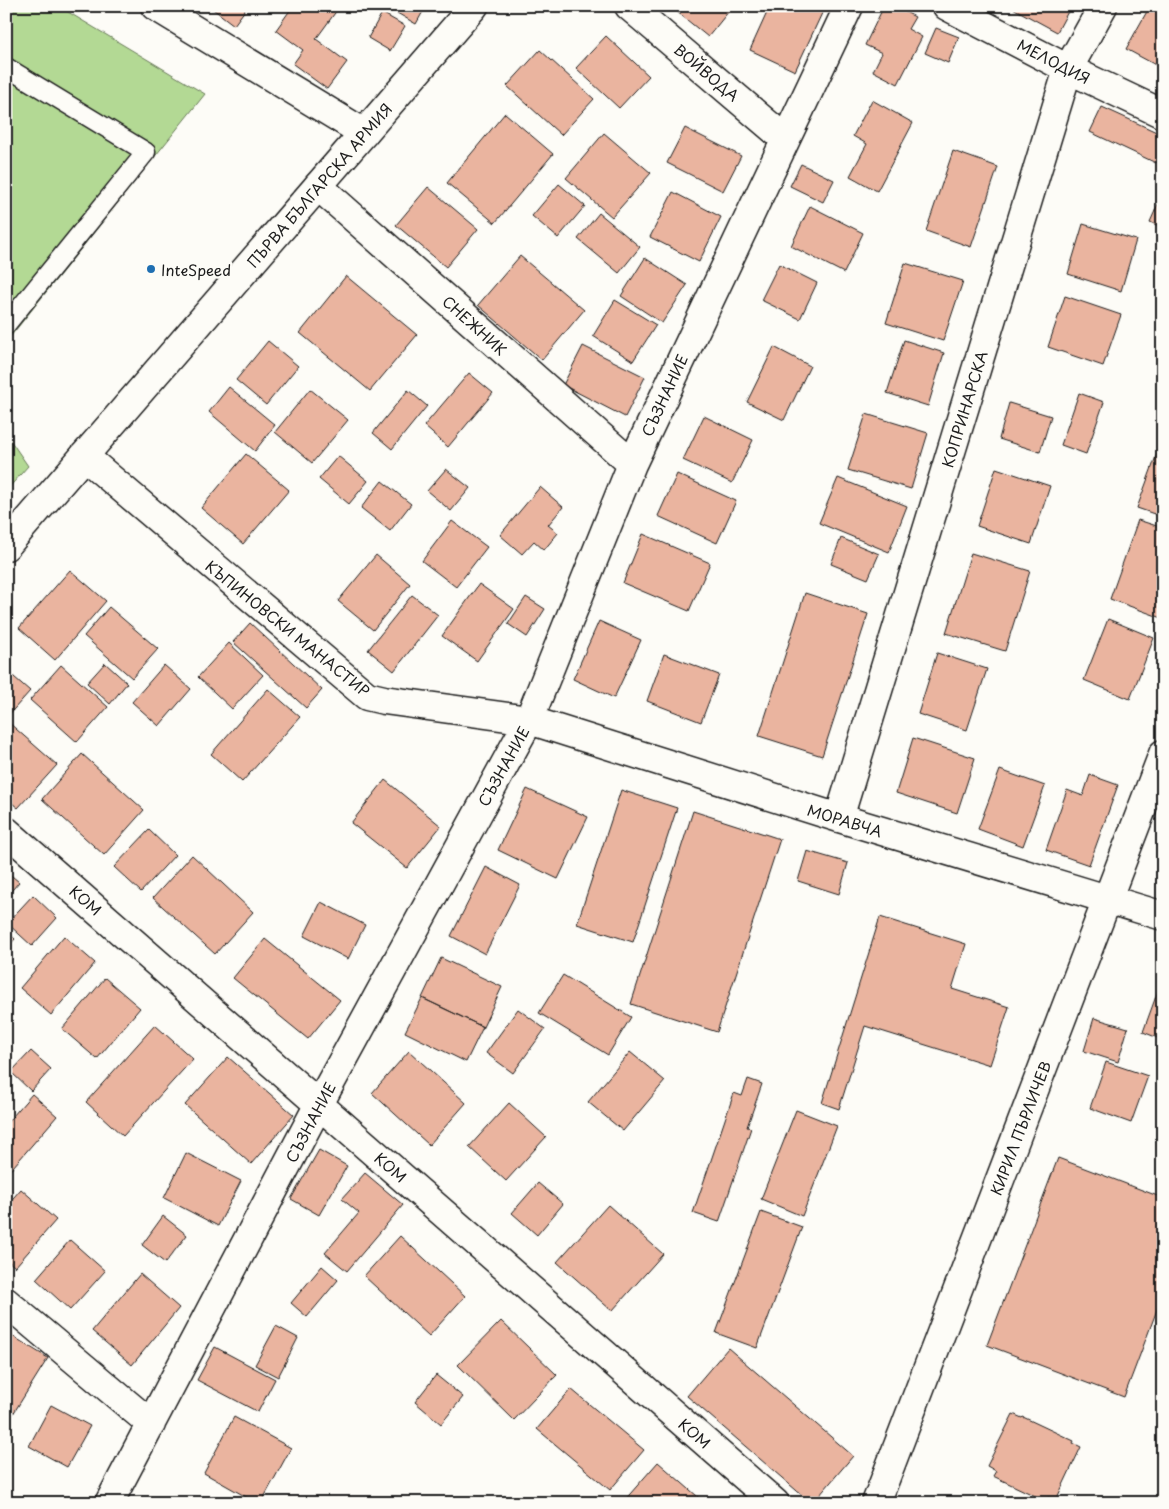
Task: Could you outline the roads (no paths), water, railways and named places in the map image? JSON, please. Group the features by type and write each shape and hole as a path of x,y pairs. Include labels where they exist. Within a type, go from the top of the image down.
{"street":[{"path":"155,6 364,133"},
{"name":"ПЪРВА БЪЛГАРСКА АРМИЯ","path":"6,546 474,6"},
{"name":"ВОЙВОДА","path":"629,6 785,139"},
{"name":"СЪЗНАНИЕ","path":"109,1503 319,1104 529,720 632,464 849,6"},
{"name":"МЕЛОДИЯ","path":"947,6 1068,69 1163,114"},
{"name":"КОПРИНАРСКА","path":"839,818 1068,69 1103,6"},
{"name":"СНЕЖНИК","path":"318,186 632,464"},
{"name":"КЪПИНОВСКИ МАНАСТИР","path":"84,456 367,696 529,720"},
{"name":"МОРАВЧА","path":"529,720 839,818 1163,916"},
{"name":"КИРИЛ ПЪРЛИЧЕВ","path":"876,1503 1163,754"},
{"name":"КОМ","path":"6,831 775,1503"},
{"path":"6,1302 151,1424"}],"lane":[{"path":"6,67 146,152 6,325"}],"place":[{"name":"InteSpeed","path":"151,269"}]}
